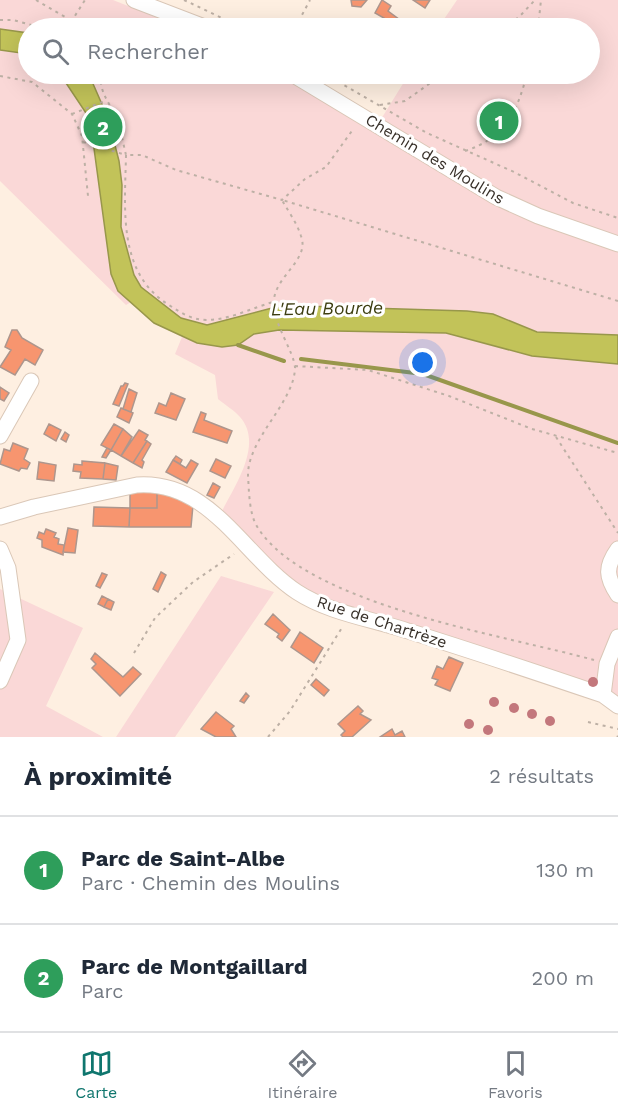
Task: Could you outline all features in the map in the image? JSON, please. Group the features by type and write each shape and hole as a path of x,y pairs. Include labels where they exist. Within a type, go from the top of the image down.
{"street":[{"path":"134,0 181,18"},
{"name":"Chemin des Moulins","path":"309,84 496,197 559,224 618,244"},
{"path":"0,436 31,381"},
{"name":"Rue de Chartrèze","path":"0,518 34,507 154,484 177,489 196,498 245,544 275,577 300,594 321,604 603,695 618,706"},
{"path":"0,549 8,568 18,640 0,681"},
{"path":"618,549 607,571 607,579 618,595"},
{"path":"603,695 607,664 618,637"}],"path":[{"path":"36,0 64,18"},
{"path":"73,18 86,0"},
{"path":"183,0 222,18"},
{"path":"300,18 310,0"},
{"path":"518,18 535,0"},
{"path":"539,18 541,0"},
{"path":"0,20 18,21"},
{"path":"0,76 18,79"},
{"path":"34,84 72,114 82,142 88,196"},
{"path":"102,84 105,101 116,117 126,155 127,237 139,277 148,289 184,315 205,320 222,318 273,302"},
{"path":"342,84 426,134 573,203 618,218"},
{"path":"378,105 405,101 429,84"},
{"path":"465,151 491,140 504,127 524,84"},
{"path":"72,114 105,101"},
{"path":"282,200 305,179 326,167 363,115"},
{"path":"82,142 126,155 142,154 176,170 618,301"},
{"path":"282,200 302,236 303,246 302,253 280,281 273,302 279,330 295,366 289,389 272,417 248,472 251,505 257,527 302,570 341,588 419,616 607,664"},
{"path":"295,366 368,370 431,389 556,437 618,453"},
{"path":"556,437 618,533"},
{"path":"134,652 162,611 193,582 245,544"},
{"path":"268,737 290,711 351,613"},
{"path":"588,722 618,729"}],"shaded area":[{"path":"0,0 113,0 158,18 18,18 18,84 309,84 378,124 403,84 600,84 600,18 445,18 457,0 618,0 618,706 321,604 219,517 244,467 249,441 247,428 240,417 218,399 215,375 175,354 182,337 154,323 131,302 126,305 0,181"},
{"path":"221,576 274,592 175,737 116,737"},
{"path":"0,589 83,628 46,706 103,737 0,737"}],"water":[{"path":"0,29 18,32 18,53 0,50"},
{"name":"L'Eau Bourde","path":"67,84 93,84 108,118 119,161 122,185 121,227 134,275 141,287 181,318 207,325 272,308 303,306 467,311 493,314 537,332 618,335 618,364 532,356 446,333 279,330 254,334 238,345 222,347 197,343 154,323 118,291 111,274 90,119"}],"building":[{"path":"351,0 367,0 361,7 352,6"},
{"path":"382,0 391,6 388,11 397,18 384,18 375,13"},
{"path":"413,0 430,0 425,8"},
{"path":"12,330 17,330 22,338 43,350 35,365 25,359 15,375 0,367 11,350 5,347"},
{"path":"128,384 119,406 113,404 121,386"},
{"path":"0,387 9,393 4,401 0,399"},
{"path":"129,389 137,393 131,412 123,409"},
{"path":"171,393 185,399 176,420 155,413 159,403 166,406"},
{"path":"121,408 133,413 129,423 117,417"},
{"path":"201,412 206,414 204,420 232,431 227,443 193,432"},
{"path":"49,424 61,430 56,441 44,434"},
{"path":"114,424 123,429 111,450 101,445"},
{"path":"123,429 132,437 121,456 111,450"},
{"path":"139,430 148,435 145,440 147,441 133,463 121,456"},
{"path":"65,432 69,435 66,442 61,439"},
{"path":"147,441 151,444 142,460 144,462 142,468 133,463"},
{"path":"13,443 28,449 24,459 30,463 27,469 21,468 19,471 0,464 4,449 10,451"},
{"path":"107,448 111,450 106,458 102,457"},
{"path":"176,456 182,460 180,464 173,460"},
{"path":"216,459 231,466 225,478 210,471"},
{"path":"173,460 186,468 191,460 198,464 187,483 166,472"},
{"path":"82,461 105,463 103,479 80,478 81,472 73,471 74,464 82,465"},
{"path":"39,462 56,465 54,481 37,479"},
{"path":"105,463 118,466 116,480 103,479"},
{"path":"213,483 220,487 214,498 207,495"},
{"path":"157,491 157,508 130,508 130,492"},
{"path":"157,491 193,505 191,527 129,527 130,508 157,508"},
{"path":"94,507 130,508 129,527 93,526"},
{"path":"68,528 78,530 75,553 63,552"},
{"path":"46,529 56,533 54,537 59,539 58,544 64,545 63,555 42,547 42,540 37,538 39,532 44,534"},
{"path":"161,572 166,575 158,592 153,589"},
{"path":"102,573 107,575 100,588 96,586"},
{"path":"102,596 108,599 104,607 98,604"},
{"path":"108,599 114,602 111,610 104,607"},
{"path":"273,614 290,630 282,641 277,637 279,634 265,624"},
{"path":"300,632 323,648 314,663 291,647"},
{"path":"95,653 123,677 133,667 141,674 120,696 92,668 96,664 91,659"},
{"path":"449,657 463,663 450,691 435,685 438,680 432,678 437,666 443,669"},
{"path":"316,679 329,690 324,696 311,685"},
{"path":"246,693 249,696 244,703 240,701"},
{"path":"358,706 363,711 360,714 371,720 352,737 343,737 341,735 345,731 338,724"},
{"path":"216,712 234,726 231,729 236,737 216,737 201,729"},
{"path":"392,729 395,735 402,731 405,737 380,737"}],"waterway":[{"path":"238,345 284,361"},
{"path":"301,359 423,374 618,443"}],"place":[{"name":"Parc de Saint-Albe","path":"499,121"},
{"name":"Parc de Montgaillard","path":"103,127"}]}
